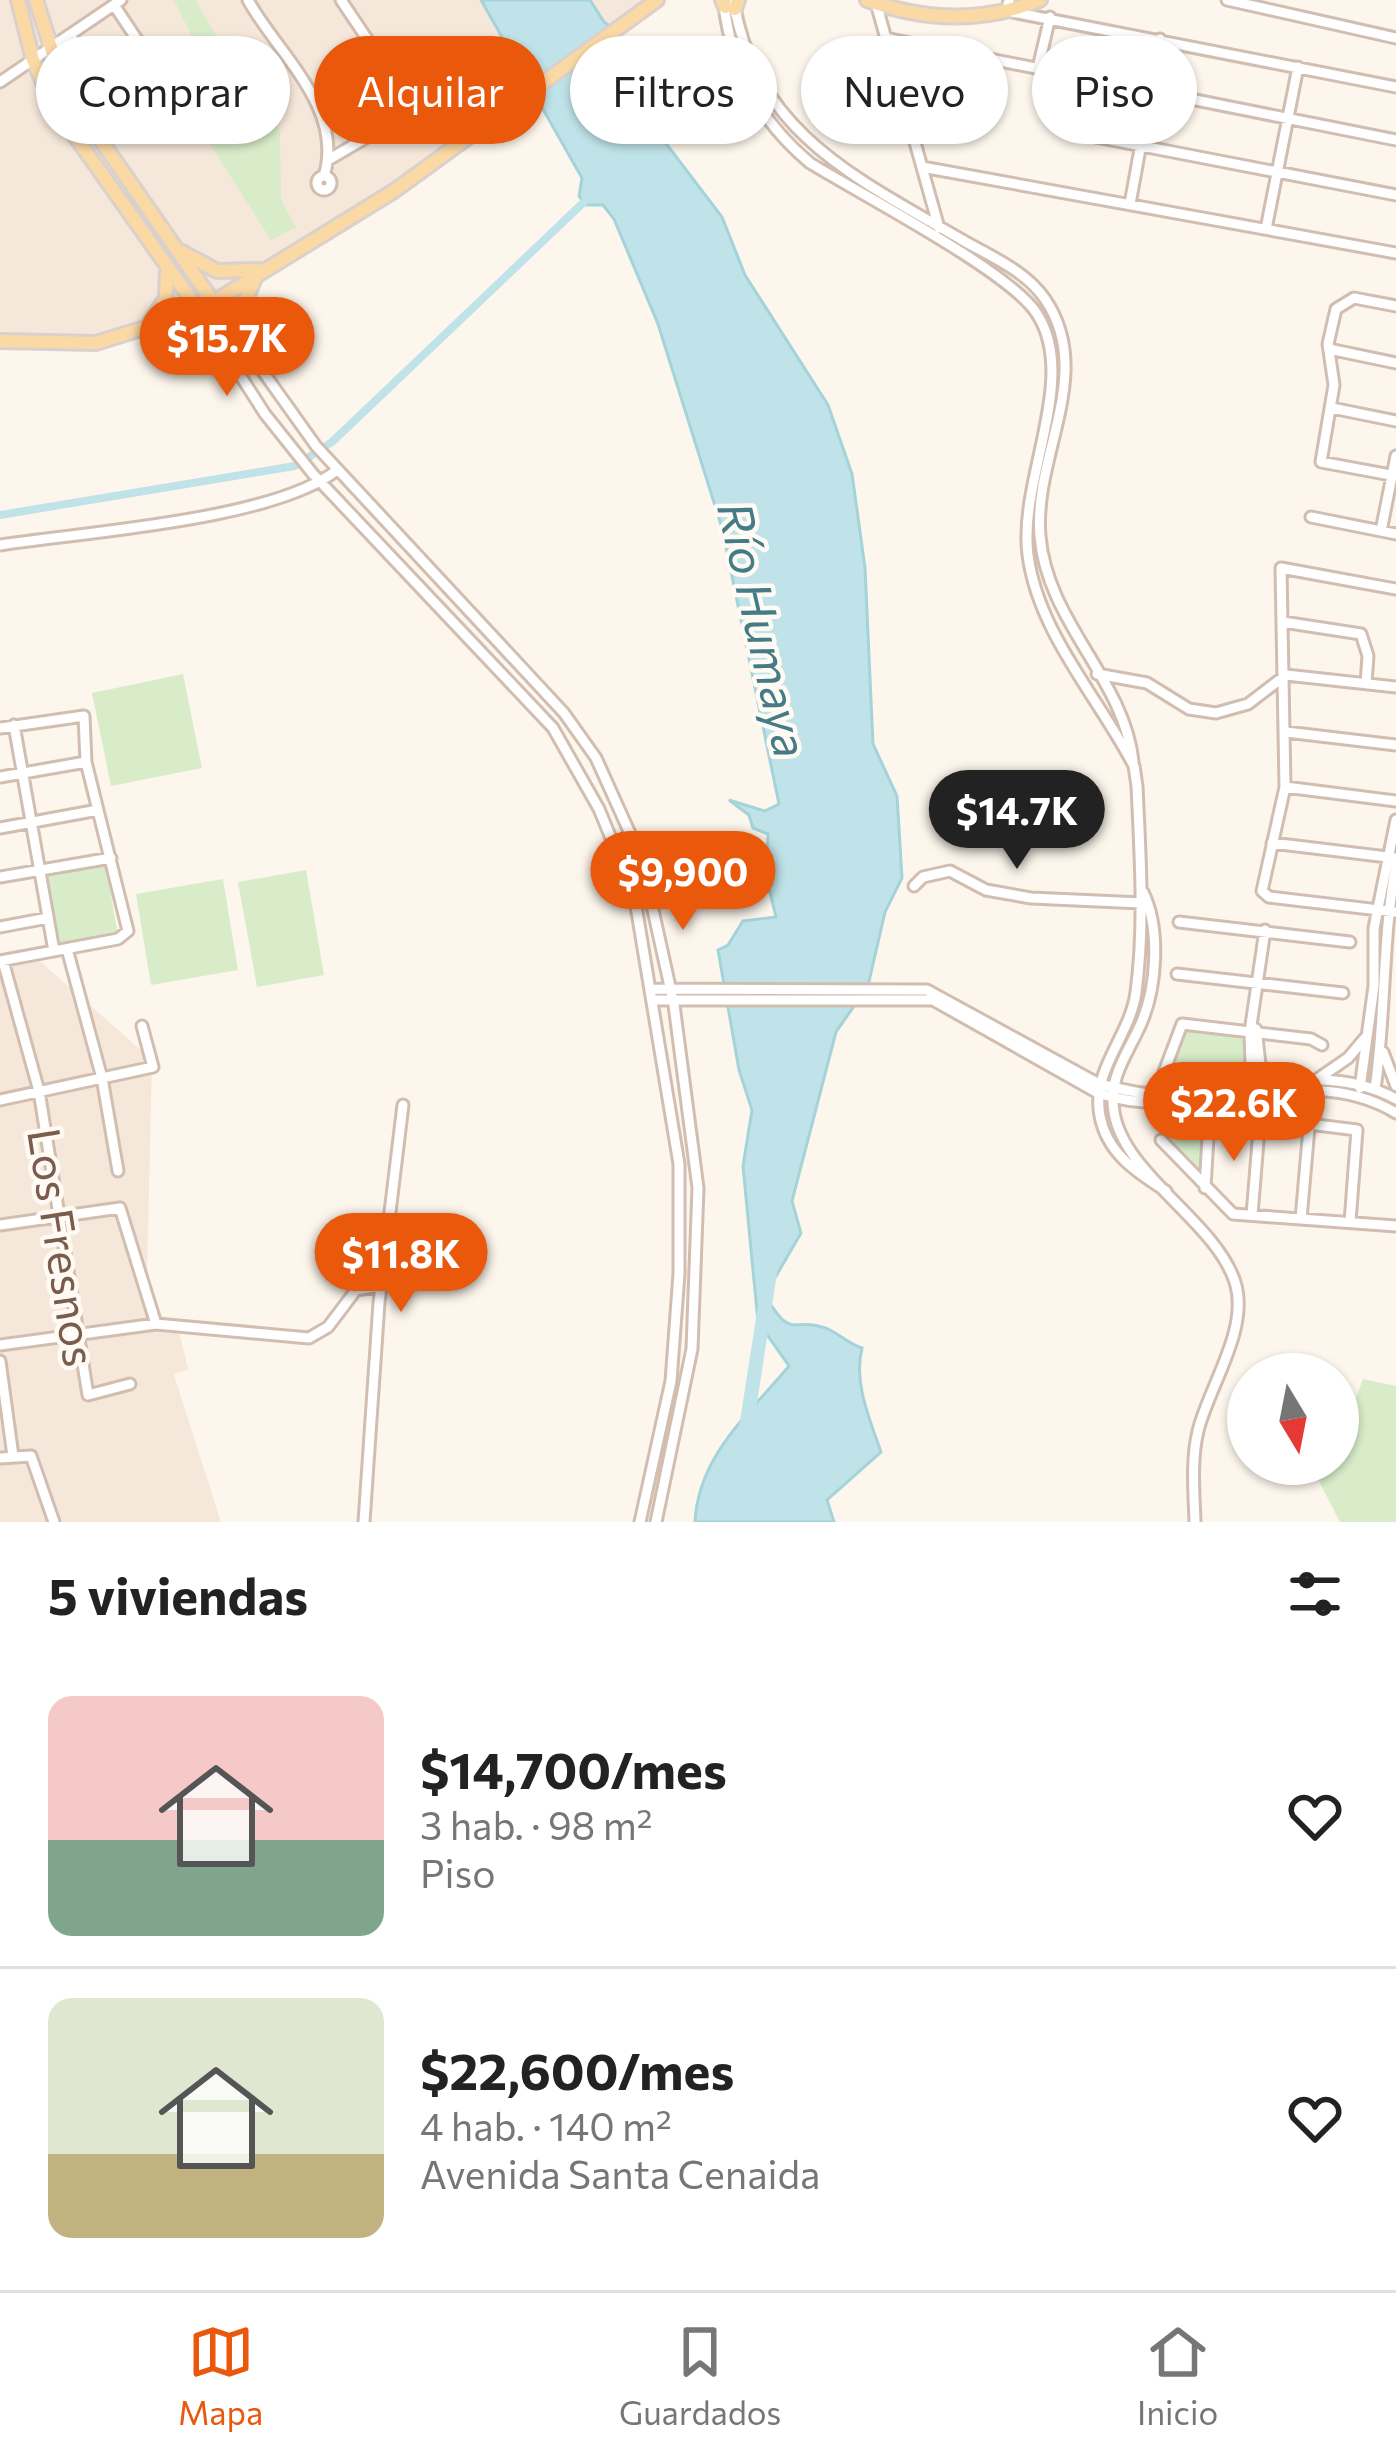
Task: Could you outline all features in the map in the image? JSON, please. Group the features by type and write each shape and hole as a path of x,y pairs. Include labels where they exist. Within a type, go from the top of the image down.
{"main road":[{"path":"18,0 33,60 60,117 196,308"},
{"path":"36,0 46,36"},
{"path":"0,339 85,344 149,327 211,301 394,191 640,5 657,0"},
{"path":"872,2 938,17 1038,0"},
{"path":"103,144 211,301"},
{"path":"174,248 218,271 261,272"},
{"path":"149,327 168,292 162,260"},
{"path":"242,348 239,315 261,272"},
{"path":"149,327 211,352 232,366"}],"street":[{"path":"248,0 311,91 328,160 324,176"},
{"path":"328,160 402,113 406,97 341,0"},
{"path":"1038,0 1048,16 1044,36"},
{"path":"1227,0 1396,38"},
{"path":"70,35 118,2 137,36"},
{"path":"872,2 884,36"},
{"path":"730,3 758,79 788,123 821,152 1030,282 1060,327 1067,354 1065,386 1040,498 1040,533 1054,599 1116,709 1134,766 1140,887 1153,951 1147,1005 1113,1093 1120,1132 1225,1262 1238,1294 1234,1328 1196,1440 1195,1522"},
{"path":"730,3 740,71 769,124 810,163 1008,283 1044,326 1052,372 1027,500 1032,577 1066,651 1134,766"},
{"path":"1008,6 1145,36"},
{"path":"1197,47 1396,86"},
{"path":"0,82 36,58"},
{"path":"1266,229 1298,67"},
{"path":"1197,100 1396,140"},
{"path":"916,144 943,245"},
{"path":"1130,144 1396,195"},
{"path":"1130,205 1140,146"},
{"path":"922,166 1396,253"},
{"path":"902,203 902,220"},
{"path":"1394,476 1321,462 1332,408 1334,374 1329,349 1336,309 1354,298 1396,307"},
{"path":"211,301 316,446 530,672 596,758 642,860 677,994 678,1037 698,1187 693,1329 656,1522"},
{"path":"196,308 232,366 317,478 553,728 598,809 634,894 679,1164 671,1381 640,1522"},
{"path":"1329,349 1396,363"},
{"path":"1332,408 1396,421"},
{"path":"1381,531 1396,456"},
{"path":"0,544 239,506 317,478 334,466"},
{"path":"1311,517 1396,534"},
{"path":"1387,911 1269,897 1262,891 1285,787 1281,568 1396,589"},
{"path":"1283,622 1361,634 1368,656 1366,683"},
{"path":"1097,674 1147,683 1189,710 1216,712 1249,704 1286,675 1396,687"},
{"path":"1116,709 1133,682"},
{"path":"0,728 80,713 86,762 127,927 118,939 2,961"},
{"path":"14,725 54,951"},
{"path":"1286,733 1396,745"},
{"path":"0,777 86,762"},
{"path":"1285,787 1396,801"},
{"path":"0,827 98,810"},
{"path":"1374,1094 1396,820"},
{"path":"1272,843 1394,860"},
{"path":"0,877 110,857"},
{"path":"914,886 923,877 950,871 986,890 1031,898 1144,903"},
{"path":"1144,903 1134,1001 1099,1089 1108,1140 1126,1163 1166,1191"},
{"path":"1360,1089 1368,1034 1385,989 1391,940 1387,911"},
{"path":"0,927 48,918"},
{"path":"1179,922 1350,942"},
{"path":"1265,930 1254,1030 1256,1061 1278,1094"},
{"path":"67,949 102,1078 118,1171"},
{"name":"Los Fresnos","path":"2,961 39,1091 88,1396 130,1384"},
{"path":"1177,974 1343,993"},
{"path":"652,994 816,993 933,1000 1099,1089 1159,1107 1360,1089"},
{"path":"1164,1072 1178,1025 1254,1030 1322,1045"},
{"path":"0,1100 153,1066 142,1026"},
{"path":"1319,1078 1348,1058 1368,1034"},
{"path":"659,1041 678,1037"},
{"path":"1381,1044 1396,1086"},
{"path":"1236,1087 1256,1061"},
{"path":"1204,1100 1236,1087 1319,1078 1396,1099"},
{"path":"1374,1094 1396,1113"},
{"path":"1204,1100 1208,1129 1205,1188"},
{"path":"364,1522 381,1286 403,1105"},
{"path":"1300,1219 1311,1105"},
{"path":"1252,1215 1260,1117"},
{"path":"1309,1124 1357,1130 1350,1222"},
{"path":"1161,1140 1228,1211 1396,1226"},
{"path":"0,1226 114,1206 123,1212 156,1324"},
{"path":"0,1345 156,1324 309,1338 328,1327 356,1289 381,1286"},
{"path":"675,1328 693,1329"},
{"path":"0,1360 14,1456"},
{"path":"0,1458 28,1455 54,1522"}],"shaded area":[{"path":"0,0 645,0 598,36 570,36 570,57 546,75 546,36 314,36 314,144 456,144 365,213 207,305 99,342 0,339"},
{"path":"32,954 152,1060 147,1275 162,1324 177,1323 188,1369 174,1375 221,1522 0,1522 0,960"}],"green space":[{"path":"174,0 195,0 216,36 192,36"},
{"path":"210,144 280,144 281,200 296,227 271,240"},
{"path":"183,674 202,768 111,786 92,693"},
{"path":"105,863 118,934 55,946 42,875"},
{"path":"306,870 324,975 257,987 238,882"},
{"path":"223,879 238,970 151,985 136,894"},
{"path":"1186,1030 1249,1037 1251,1058 1239,1078 1164,1086 1177,1077 1172,1063"},
{"path":"1199,1107 1204,1145 1199,1174 1165,1133 1165,1111"},
{"path":"1363,1379 1396,1386 1396,1522 1340,1522 1321,1485 1359,1485"}],"water":[{"path":"481,0 590,0 604,22 618,31 619,36 570,36 570,144 666,144 722,217 745,275 828,405 852,474 865,568 873,744 897,796 902,878 885,912 868,986 836,1032 792,1201 801,1233 765,1295 787,1323 828,1329 862,1348 861,1387 881,1452 827,1500 834,1522 695,1522 698,1498 716,1456 789,1366 758,1322 743,1166 752,1110 739,1070 718,950 728,945 743,921 776,917 766,876 768,834 753,828 749,815 729,800 765,811 779,804 722,528 658,324 614,219 603,205 586,205 579,196 582,178 546,115 546,36 501,36"}],"waterway":[{"path":"0,515 295,466 332,442 584,202"},
{"name":"Río Humaya","path":"746,1428 770,1273"}]}
